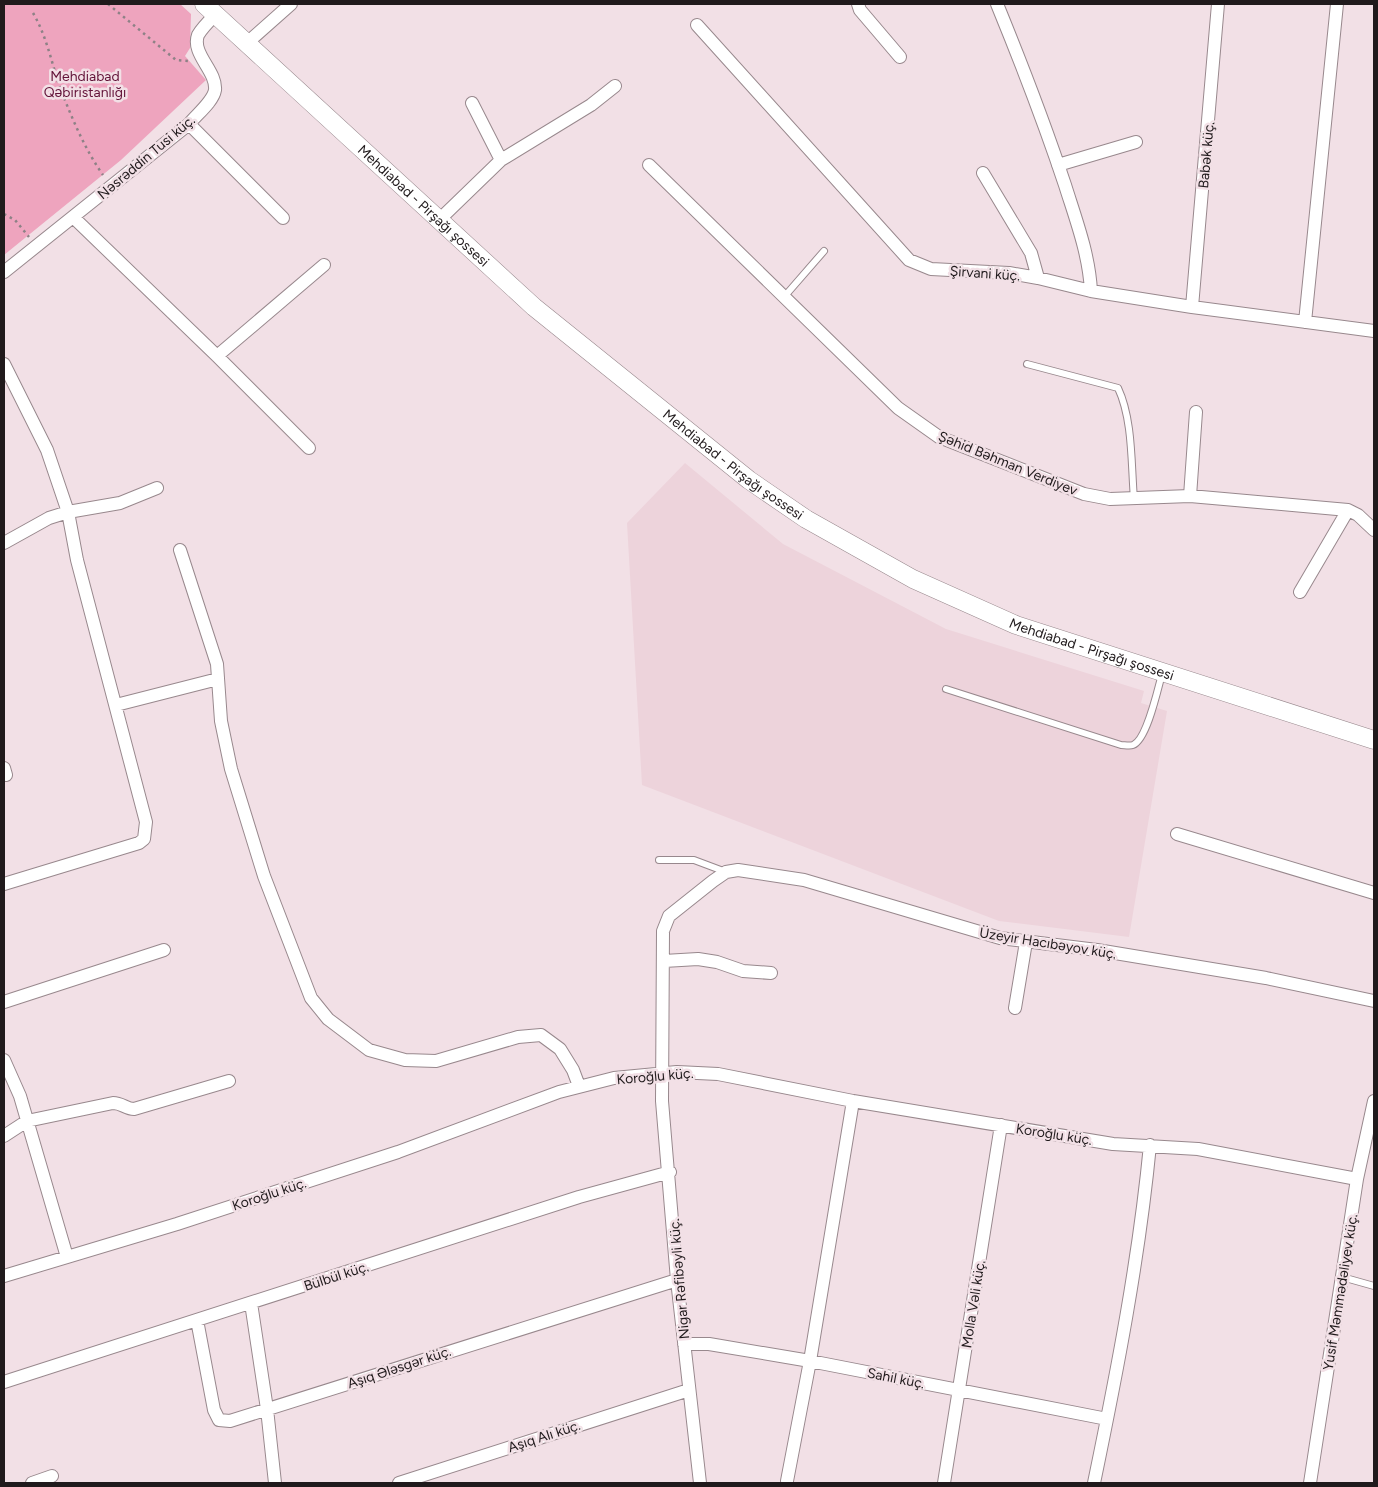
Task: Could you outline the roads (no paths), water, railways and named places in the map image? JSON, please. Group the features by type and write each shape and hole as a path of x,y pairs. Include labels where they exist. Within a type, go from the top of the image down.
{"main road":[{"name":"Mehdiabad - Pirşağı şossesi","path":"210,9 438,221 534,307 749,480 806,519 871,558 980,610 1162,673 1374,740"}],"street":[{"path":"247,43 291,4"},
{"path":"858,4 860,10 900,57"},
{"path":"996,4 1039,107 1089,266 1091,291"},
{"name":"Babək küç.","path":"1192,307 1218,4"},
{"path":"1305,322 1337,4"},
{"name":"Nəsrəddin Tusi küç.","path":"4,272 188,124 215,92 214,79 201,54 197,40 210,9"},
{"name":"Şirvani küç.","path":"697,25 910,260 931,269 1009,273 1091,291 1192,307 1374,330"},
{"path":"438,221 501,160 590,105 615,86"},
{"path":"472,102 501,160"},
{"path":"188,124 283,218"},
{"path":"1058,165 1136,142"},
{"name":"Şəhid Bəhman Verdiyev","path":"649,166 898,408 939,437 1084,494 1110,499 1190,496 1348,510"},
{"path":"983,173 1031,253 1038,278"},
{"path":"73,218 217,356 309,448"},
{"path":"217,356 324,265"},
{"path":"4,364 47,450 68,512 76,560 146,822 144,839 139,843 4,884"},
{"path":"1190,496 1196,412"},
{"path":"4,543 49,518 68,512 120,503 158,488"},
{"path":"1300,592 1348,510 1358,515 1374,530"},
{"path":"180,550 211,641 218,679 221,721 226,749 264,876 311,998 328,1019 369,1050 405,1060 436,1061 518,1037 541,1036 560,1049 579,1086"},
{"path":"116,705 218,679"},
{"path":"1177,834 1374,893"},
{"name":"Üzeyir Hacıbəyov küç.","path":"726,872 738,870 804,880 980,934 1026,942 1097,950 1256,976 1374,1001"},
{"name":"Nigar Rəfibəyli küç.","path":"700,1483 677,1280 670,1172 662,1101 663,931 669,916 726,872"},
{"path":"1015,1008 1026,942"},
{"path":"4,1002 164,950"},
{"path":"664,961 698,959 717,962 744,971 771,973"},
{"path":"4,1060 20,1096 67,1257"},
{"name":"Koroğlu küç.","path":"4,1276 177,1224 398,1152 546,1096 614,1078 662,1074 699,1072 853,1101 1113,1144 1198,1148 1358,1180"},
{"path":"4,1136 27,1121 113,1104 119,1104 128,1109 134,1108 229,1081"},
{"path":"787,1481 810,1361 853,1101"},
{"name":"Yusif Məmmədəliyev küç.","path":"1310,1483 1358,1180 1374,1101"},
{"name":"Molla Vəli küç.","path":"944,1483 1001,1125"},
{"path":"1094,1483 1136,1249 1150,1145"},
{"name":"Bülbül küç.","path":"4,1382 579,1197 670,1172"},
{"name":"Aşıq Ələsgər küç.","path":"197,1320 214,1410 219,1420 230,1420 677,1280"},
{"path":"251,1303 267,1409 275,1483"},
{"name":"Sahil küç.","path":"684,1344 709,1344 810,1361 1107,1419"},
{"name":"Aşıq Alı küç.","path":"399,1483 689,1390"},
{"path":"32,1483 52,1476"}],"lane":[{"path":"784,297 824,252"},
{"path":"1027,364 1118,388 1129,433 1134,499"},
{"path":"946,689 1121,745 1133,745 1140,740 1153,706 1162,673"},
{"path":"659,860 694,860 726,872"},
{"path":"1342,1277 1374,1286"}],"park label":[{"name":"Mehdiabad Qəbiristanlığı","path":"85,84"}]}
